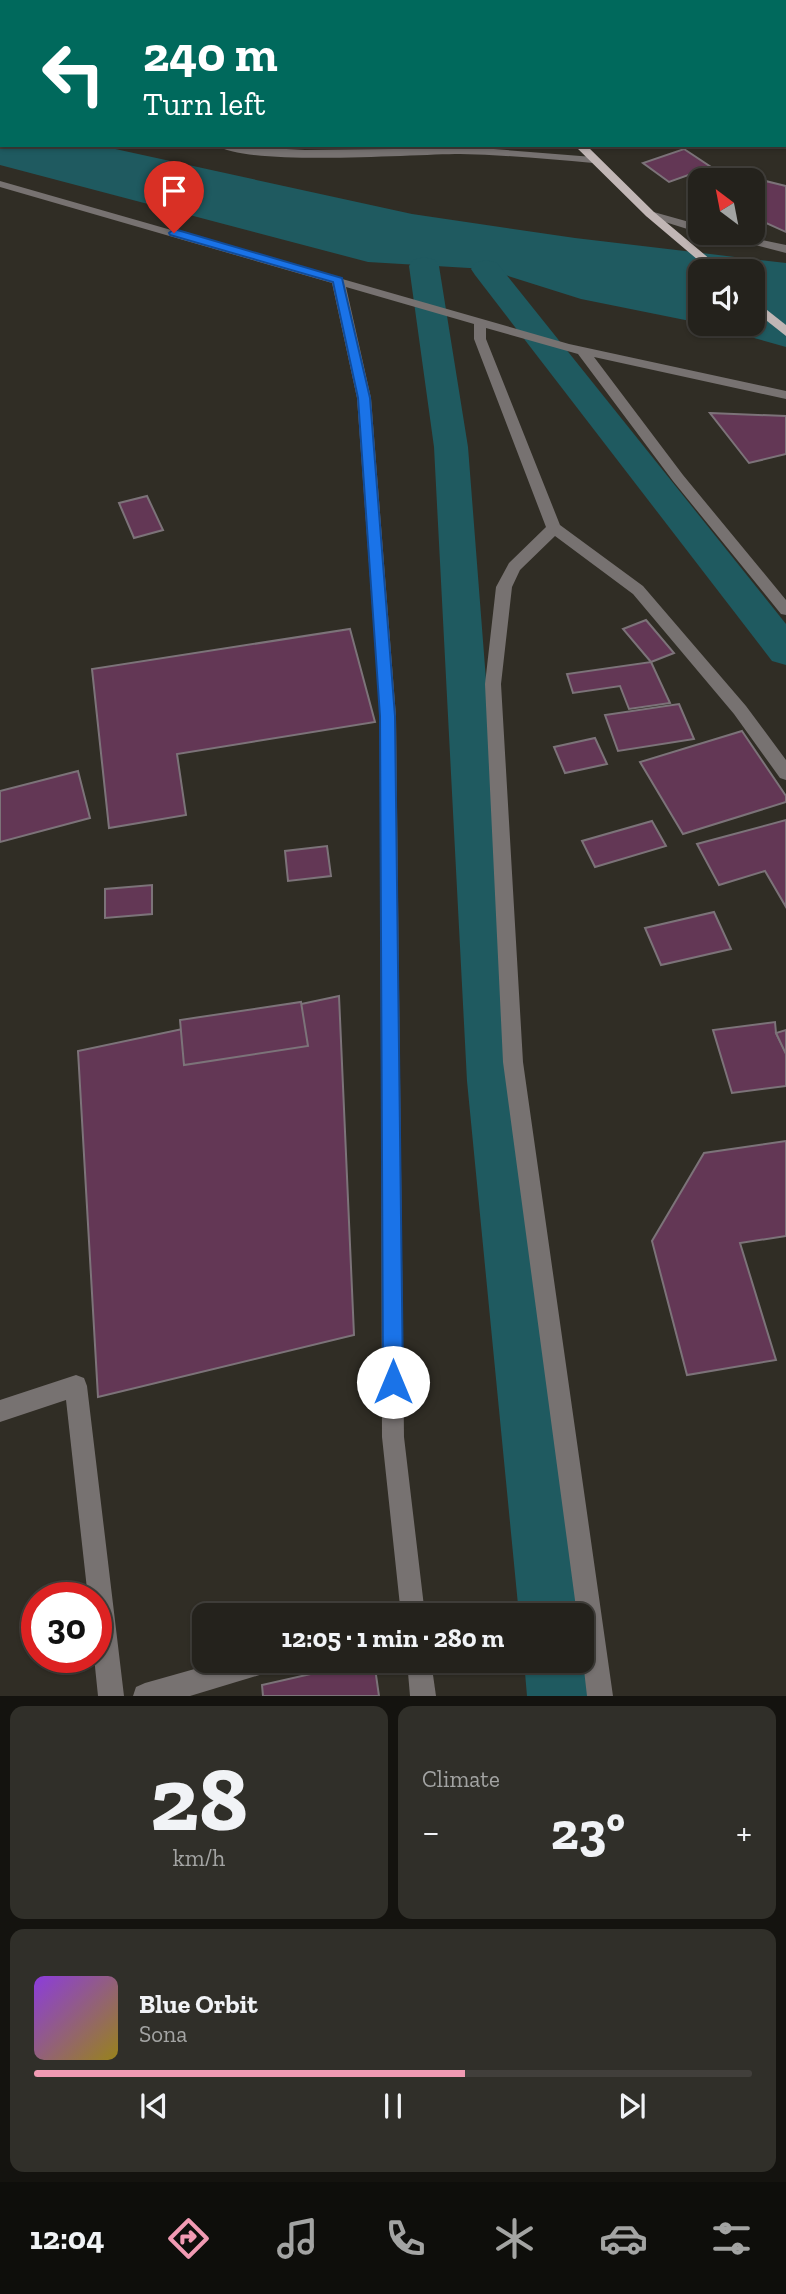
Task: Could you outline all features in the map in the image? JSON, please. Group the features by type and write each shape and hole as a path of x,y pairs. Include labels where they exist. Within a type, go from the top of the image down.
{"main road":[{"path":"581,147 650,214 704,259"},
{"path":"765,313 786,332"}],"street":[{"path":"231,147 260,153 444,151 523,153 593,160"},
{"path":"0,184 566,347 786,395"},
{"path":"650,214 688,225"},
{"path":"765,244 786,249"},
{"path":"338,280 364,398 388,716 393,1437 412,1603"},
{"path":"472,319 554,528 638,590 740,710 786,773"},
{"path":"583,351 678,478 786,610"},
{"path":"554,528 514,567 504,587 493,684 513,1062 600,1696"},
{"path":"0,1411 76,1386 111,1696"},
{"path":"145,1696 225,1673"},
{"path":"420,1673 423,1696"}],"water":[{"path":"0,147 106,147 412,214 575,238 752,259 688,259 688,321 581,299 486,269 368,262 0,165"},
{"path":"765,261 786,263 786,347 747,336 765,336"}],"building":[{"path":"684,149 711,167 688,168 688,175 669,182 643,163"},
{"path":"765,181 786,186 786,232 765,222"},
{"path":"710,413 786,416 786,454 749,463"},
{"path":"147,496 163,530 134,538 119,503"},
{"path":"646,620 674,653 651,662 623,629"},
{"path":"350,629 375,722 177,754 186,815 109,828 92,669"},
{"path":"651,662 670,703 629,709 620,686 573,693 567,674"},
{"path":"679,704 694,739 618,751 605,715"},
{"path":"742,731 786,796 786,802 683,834 640,762"},
{"path":"595,738 607,764 565,773 554,747"},
{"path":"78,771 90,818 0,842 0,791"},
{"path":"786,820 786,907 765,871 719,885 697,844"},
{"path":"652,821 666,846 595,867 582,841"},
{"path":"327,846 331,876 288,881 285,851"},
{"path":"152,885 152,914 105,918 105,889"},
{"path":"714,912 731,949 661,965 645,928"},
{"path":"339,996 354,1335 98,1397 78,1051"},
{"path":"301,1002 308,1046 184,1065 180,1020"},
{"path":"775,1022 776,1033 786,1053 786,1086 732,1093 713,1030"},
{"path":"786,1030 786,1054 776,1033"},
{"path":"786,1141 786,1236 740,1243 776,1360 687,1375 652,1241 704,1153"},
{"path":"315,1673 376,1673 379,1696 263,1696 262,1685"}],"waterway":[{"path":"424,266 451,447 492,1081 549,1603"},
{"path":"486,269 786,651"},
{"path":"556,1673 559,1696"}],"route":[{"path":"174,233 338,280 364,398 388,716 393,1382"}]}
